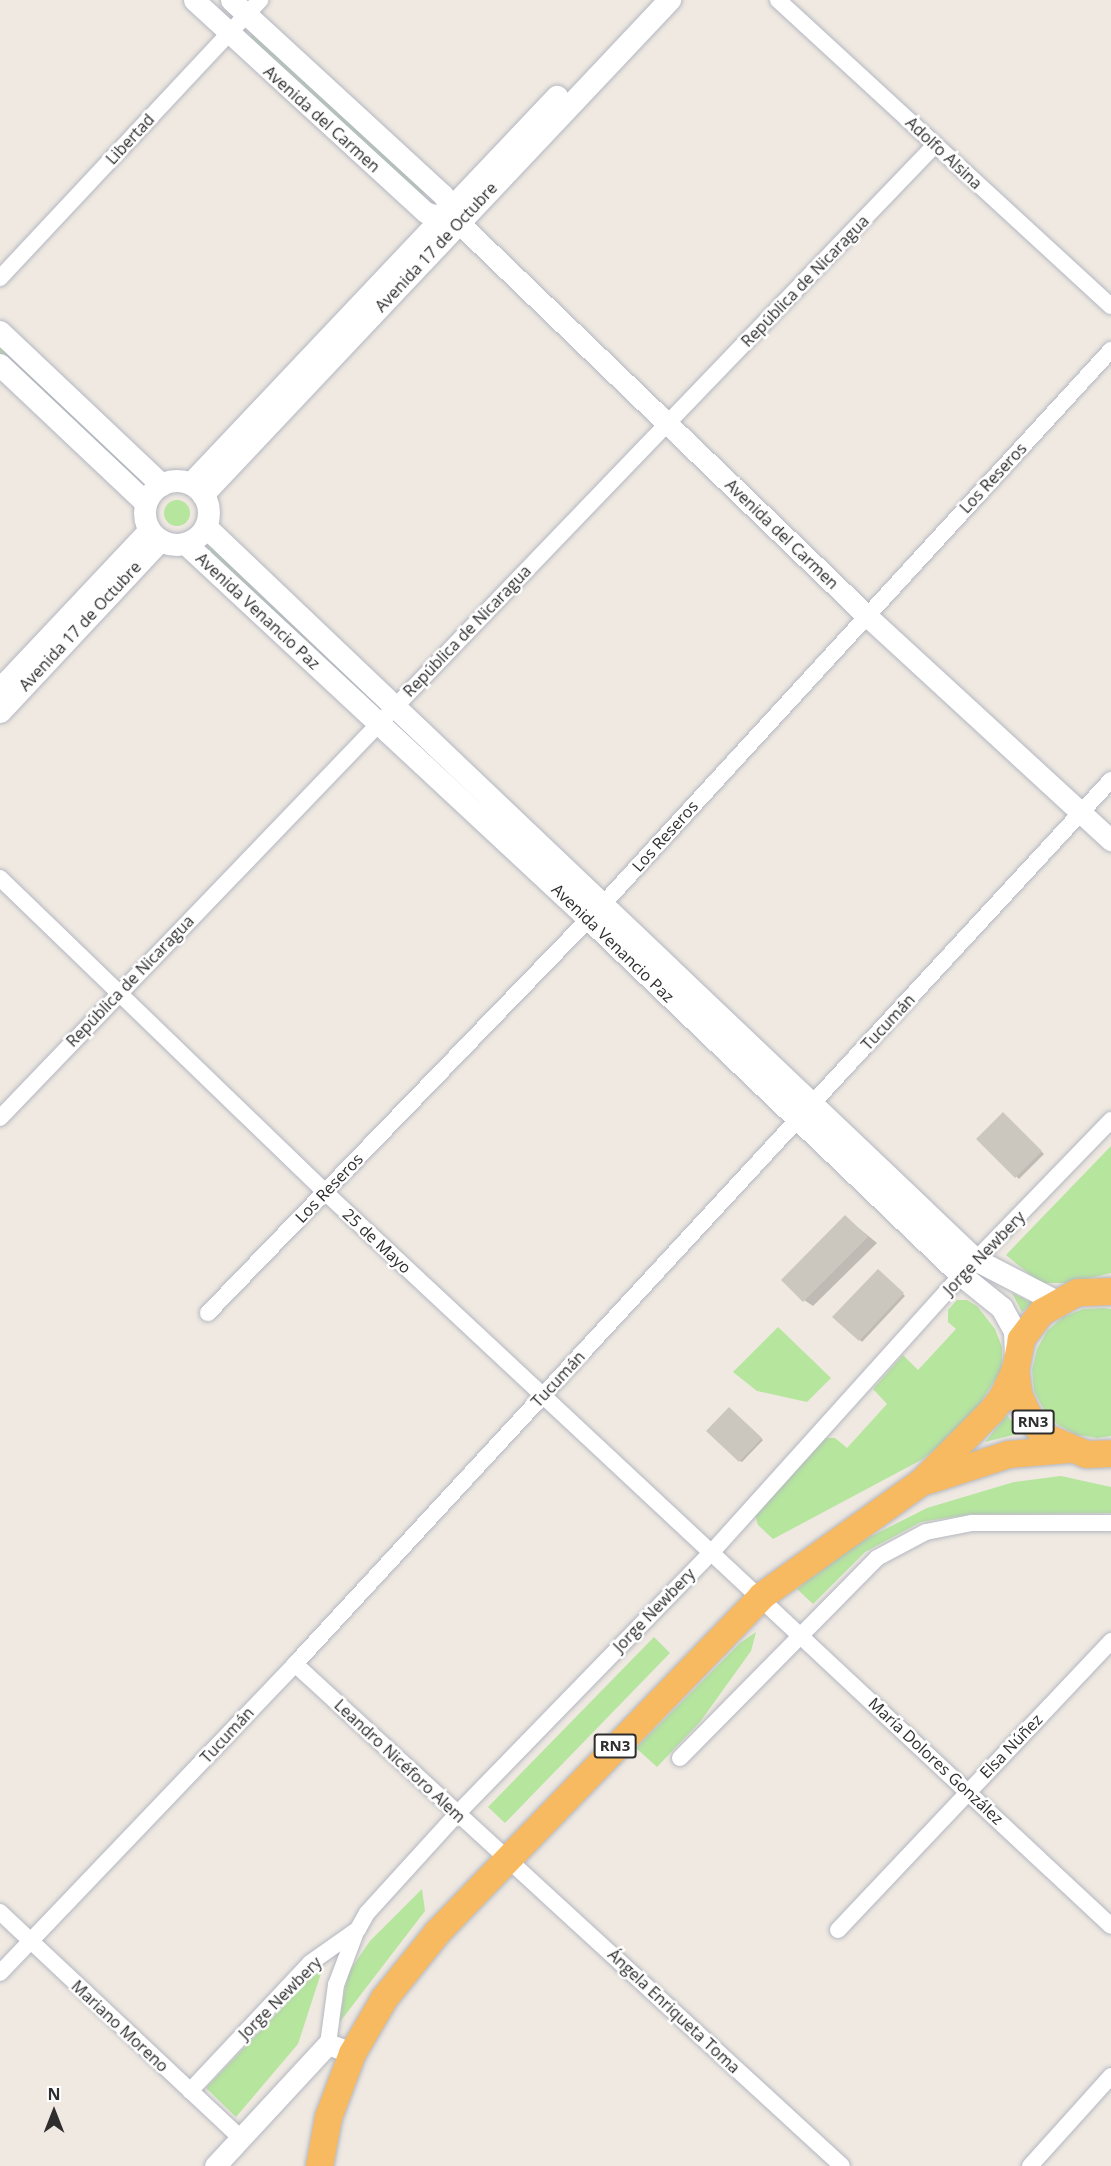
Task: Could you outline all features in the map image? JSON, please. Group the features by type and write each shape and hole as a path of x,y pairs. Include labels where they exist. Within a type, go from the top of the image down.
{"highway":[{"name":"RN3","path":"319,2166 333,2100 340,2048 401,1975 507,1856 761,1596 921,1482 991,1411 1002,1397 1030,1324 1054,1301 1077,1292 1108,1288"},
{"name":"RN3","path":"1016,1362 1018,1394 1029,1418 1046,1437 1069,1449"},
{"name":"RN3","path":"921,1482 1008,1454 1069,1449 1108,1454"}],"main road":[{"name":"Avenida 17 de Octubre","path":"197,490 649,0"},
{"name":"Avenida 17 de Octubre","path":"450,216 670,0"},
{"path":"0,332 162,485"},
{"path":"0,365 146,503 155,535 186,544 206,526 209,511 197,490 176,481 162,485 146,503"},
{"name":"Avenida Venancio Paz","path":"206,526 394,706 605,902 806,1111 969,1268 1010,1318 1016,1362"},
{"name":"Avenida Venancio Paz","path":"186,544 589,919 806,1111"},
{"name":"Avenida Venancio Paz","path":"969,1268 1054,1301"}],"street":[{"name":"Avenida del Carmen","path":"194,0 425,212 450,216"},
{"name":"Avenida del Carmen","path":"231,0 253,7 442,195 450,216 669,423 866,615 1111,840"},
{"name":"Adolfo Alsina","path":"778,0 1111,306"},
{"name":"Libertad","path":"0,278 253,7"},
{"name":"República de Nicaragua","path":"0,1118 119,991 935,145"},
{"name":"Los Reseros","path":"208,1313 605,902 1111,350"},
{"name":"Avenida 17 de Octubre","path":"0,688 155,535"},
{"name":"Avenida 17 de Octubre","path":"0,712 155,535"},
{"name":"Tucumán","path":"0,1973 295,1664 1111,780"},
{"name":"25 de Mayo","path":"0,878 325,1192 761,1596"},
{"name":"Jorge Newbery","path":"190,2091 310,1963 358,1929 367,1913 457,1814 712,1552 969,1268 1111,1120"},
{"path":"680,1758 876,1558 926,1532 972,1523 1111,1523"},
{"name":"María Dolores González","path":"761,1596 1111,1926"},
{"name":"Elsa Núñez","path":"838,1930 1111,1641"},
{"name":"Leandro Nicéforo Alem","path":"295,1664 457,1814 507,1856"},
{"name":"Ángela Enriqueta Toma","path":"507,1856 842,2166"},
{"name":"Mariano Moreno","path":"0,1912 242,2139"},
{"path":"215,2166 340,2048 336,1985 358,1929"},
{"path":"1030,2166 1111,2076"}],"green space":[{"path":"255,32 424,192 417,199 248,39"},
{"path":"0,344 145,481 138,488 0,358"},
{"path":"177,500 186,504 190,513 186,522 177,526 168,522 164,513 168,504"},
{"path":"213,542 383,703 376,710 207,549"},
{"path":"1111,1146 1111,1273 1070,1283 1040,1283 1006,1255"},
{"path":"1012,1293 1032,1303 1022,1312"},
{"path":"957,1300 967,1300 977,1306 995,1329 1002,1347 1002,1369 968,1422 923,1459 773,1539 758,1525 755,1515 825,1438 835,1438 847,1448 887,1404 873,1389 903,1355 918,1370 956,1329 948,1322 948,1310"},
{"path":"1083,1309 1111,1309 1111,1436 1098,1438 1077,1435 1058,1425 1044,1410 1034,1391 1032,1370 1037,1349 1047,1331 1063,1317"},
{"path":"778,1327 831,1378 807,1402 757,1391 733,1372"},
{"path":"1007,1415 1021,1433 985,1442"},
{"path":"1061,1476 1111,1487 1111,1513 972,1514 921,1522 865,1552 813,1604 797,1589 846,1549 927,1508 1014,1482"},
{"path":"756,1632 751,1651 700,1722 657,1767 636,1748 740,1643"},
{"path":"654,1637 670,1653 505,1823 488,1807"},
{"path":"422,1889 425,1911 339,2023 348,1973 370,1941"},
{"path":"324,1964 298,2044 236,2117 206,2088"}],"building":[{"path":"1003,1112 1042,1151 1015,1178 976,1139"},
{"path":"845,1215 868,1237 803,1302 781,1280"},
{"path":"878,1269 904,1293 859,1341 832,1317"},
{"path":"729,1407 762,1438 739,1462 706,1431"}]}
